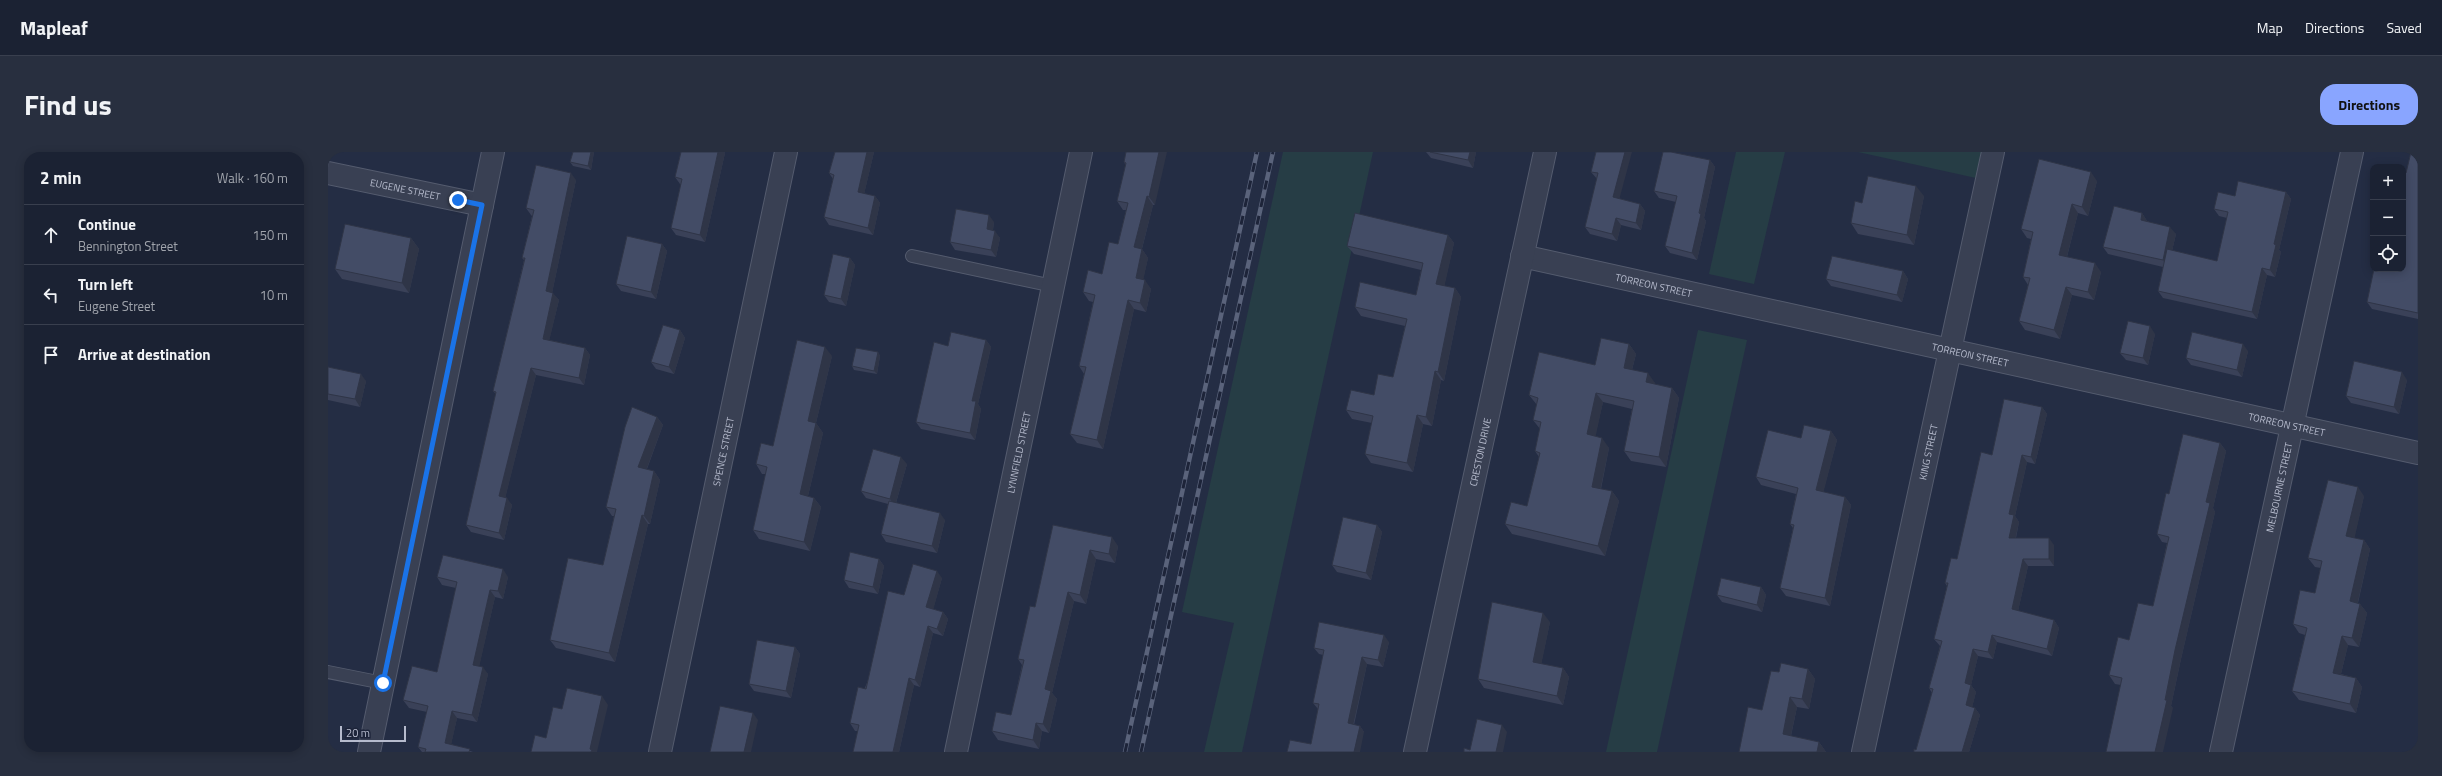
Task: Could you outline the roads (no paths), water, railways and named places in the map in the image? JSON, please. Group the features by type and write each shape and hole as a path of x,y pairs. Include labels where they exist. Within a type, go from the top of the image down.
{"street":[{"path":"369,752 493,152"},
{"name":"SPENCE STREET","path":"660,752 786,152"},
{"name":"LYNNFIELD STREET","path":"956,752 1081,152"},
{"name":"CRESTON DRIVE","path":"1415,752 1545,152"},
{"name":"KING STREET","path":"1863,752 1993,152"},
{"name":"MELBOURNE STREET","path":"2221,752 2352,152"},
{"name":"EUGENE STREET","path":"328,173 482,205"},
{"name":"TORREON STREET","path":"1522,256 2292,424 2418,453"}],"lane":[{"path":"912,256 1053,286"},
{"path":"328,672 383,683"}],"railway":[{"path":"1125,752 1257,152"},
{"path":"1141,752 1273,152"}]}
